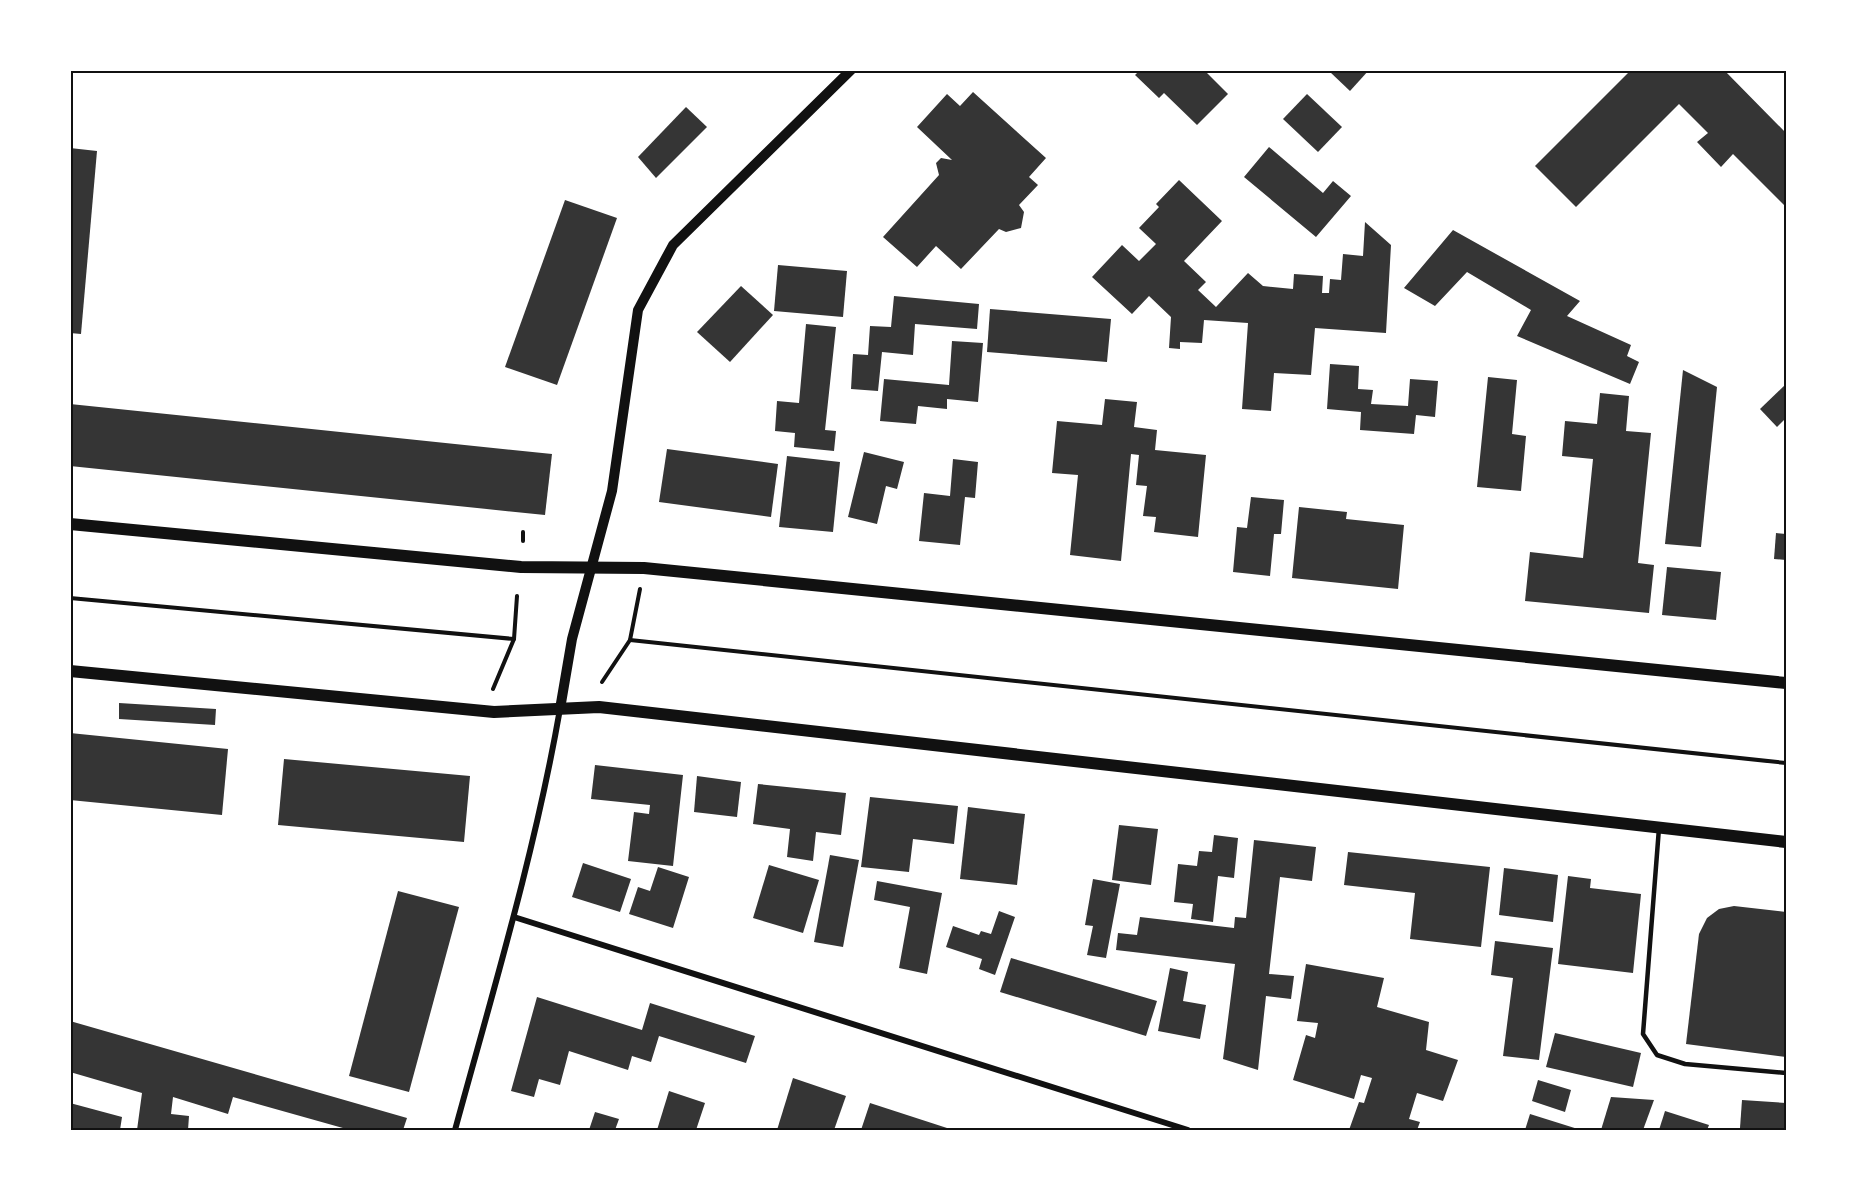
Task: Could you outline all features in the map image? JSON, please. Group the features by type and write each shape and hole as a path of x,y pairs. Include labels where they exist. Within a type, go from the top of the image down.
{"main road":[{"path":"70,524 521,567 644,568 1786,683"},
{"path":"70,671 494,712 599,707 1786,842"}],"street":[{"path":"455,1131 514,917 552,757 572,639 612,491 638,310 673,245 851,70"},
{"path":"514,917 1188,1131"}],"lane":[{"path":"1659,828 1643,1034 1657,1055 1685,1064 1786,1073"}],"path":[{"path":"523,532 523,541"},
{"path":"602,682 630,640 640,588"},
{"path":"493,689 514,639 517,596"},
{"path":"70,598 514,639"},
{"path":"630,640 1786,763"}],"building":[{"path":"1140,70 1204,70 1228,94 1197,125 1164,93 1159,98 1135,75"},
{"path":"1332,70 1369,70 1350,91 1330,72"},
{"path":"1631,70 1724,70 1786,133 1786,207 1733,154 1721,167 1697,142 1708,133 1679,104 1576,207 1535,166"},
{"path":"973,92 1046,158 1029,177 1038,185 1019,205 1024,212 1021,228 1006,232 999,229 961,269 936,246 917,267 883,237 939,175 936,163 941,158 952,160 917,127 947,94 960,106"},
{"path":"1307,94 1342,127 1318,152 1283,119"},
{"path":"686,107 707,127 656,178 638,157"},
{"path":"1269,147 1323,193 1333,181 1351,196 1316,237 1244,177"},
{"path":"70,148 97,151 81,334 70,333"},
{"path":"1179,180 1222,221 1184,261 1206,282 1198,290 1216,307 1248,273 1263,286 1293,289 1294,274 1323,276 1322,293 1329,293 1330,279 1341,280 1343,254 1363,256 1365,222 1391,245 1386,333 1315,328 1311,375 1274,373 1271,411 1242,409 1248,323 1204,320 1202,343 1180,342 1180,349 1169,348 1171,317 1149,296 1132,314 1092,277 1122,245 1139,261 1156,244 1139,228 1159,207 1156,204"},
{"path":"565,200 617,218 557,385 505,367"},
{"path":"1453,230 1580,301 1567,316 1631,345 1627,356 1639,362 1630,384 1517,336 1531,310 1467,272 1435,306 1404,288"},
{"path":"778,265 847,271 843,317 774,311"},
{"path":"741,286 773,315 730,362 697,332"},
{"path":"894,296 979,304 977,329 915,324 913,355 882,352 878,391 851,389 853,354 868,355 870,326 891,327"},
{"path":"990,309 1111,319 1107,362 987,352"},
{"path":"806,324 836,327 825,430 836,431 834,451 794,447 795,433 775,431 777,401 799,403"},
{"path":"952,341 983,343 978,402 947,399 947,409 918,406 916,424 880,421 884,379 949,385"},
{"path":"1330,364 1359,366 1358,389 1373,390 1371,404 1408,406 1410,379 1438,381 1435,417 1416,415 1414,434 1360,430 1361,412 1327,409"},
{"path":"1683,370 1717,387 1701,547 1665,544"},
{"path":"1488,377 1517,380 1512,434 1526,436 1521,491 1477,487"},
{"path":"1786,384 1786,418 1777,427 1760,409"},
{"path":"1600,393 1629,396 1626,431 1651,433 1638,563 1654,565 1649,613 1525,601 1530,552 1583,558 1593,459 1562,456 1565,421 1597,424"},
{"path":"1105,399 1137,402 1134,427 1157,430 1155,450 1206,455 1198,537 1154,532 1156,517 1143,516 1147,486 1136,485 1139,455 1131,454 1121,561 1070,555 1078,475 1052,473 1057,421 1102,425"},
{"path":"70,404 552,454 545,515 70,466"},
{"path":"667,449 778,464 771,517 659,502"},
{"path":"864,452 904,462 897,489 886,486 877,524 848,517"},
{"path":"787,456 840,462 833,532 779,527"},
{"path":"953,459 978,462 975,498 965,497 960,545 919,541 924,493 950,496"},
{"path":"1251,497 1284,500 1281,534 1274,534 1270,576 1233,572 1237,527 1247,528"},
{"path":"1299,507 1347,512 1346,519 1404,525 1398,589 1292,578"},
{"path":"1776,533 1786,534 1786,560 1774,559"},
{"path":"1667,567 1721,572 1716,620 1662,615"},
{"path":"119,703 216,709 215,725 119,719"},
{"path":"70,733 228,749 222,815 70,800"},
{"path":"284,759 470,776 464,842 278,825"},
{"path":"595,765 683,775 673,866 628,861 634,812 649,814 650,805 591,799"},
{"path":"697,776 741,782 737,817 694,812"},
{"path":"758,784 846,793 841,835 816,832 813,861 787,857 790,829 753,824"},
{"path":"870,797 958,806 954,844 913,839 909,872 861,867"},
{"path":"968,807 1025,814 1017,885 960,879"},
{"path":"1119,825 1158,829 1151,885 1112,880"},
{"path":"1214,835 1238,838 1234,878 1218,876 1213,922 1191,919 1193,904 1174,902 1178,864 1197,866 1199,851 1212,852"},
{"path":"1254,840 1316,847 1312,881 1280,877 1269,974 1294,976 1291,999 1266,996 1258,1070 1223,1059 1235,964 1116,950 1118,933 1137,935 1140,917 1234,928 1235,917 1246,918"},
{"path":"1348,852 1490,867 1481,947 1410,939 1415,893 1344,885"},
{"path":"830,855 859,860 843,947 814,942"},
{"path":"583,863 631,879 620,912 572,897"},
{"path":"769,865 819,880 803,933 753,918"},
{"path":"658,867 689,877 673,928 629,914 638,887 650,891"},
{"path":"1504,868 1558,875 1553,922 1499,915"},
{"path":"1568,876 1591,879 1590,888 1641,894 1633,973 1558,964"},
{"path":"1093,879 1120,884 1106,958 1087,955 1093,926 1085,925"},
{"path":"877,881 942,893 927,974 899,968 910,907 874,900"},
{"path":"398,891 459,907 409,1092 349,1076"},
{"path":"1734,906 1786,912 1786,1057 1686,1044 1699,934 1707,918 1719,909"},
{"path":"999,911 1015,917 995,975 979,969 982,959 946,947 953,926 979,935 981,931 991,934"},
{"path":"1495,941 1553,948 1539,1060 1503,1056 1513,978 1491,975"},
{"path":"1011,958 1157,1001 1146,1036 1000,992"},
{"path":"1306,964 1384,978 1377,1007 1429,1022 1426,1050 1458,1060 1443,1101 1417,1093 1409,1119 1420,1122 1417,1130 1349,1130 1359,1102 1364,1103 1372,1078 1361,1075 1354,1099 1293,1080 1306,1035 1315,1038 1318,1023 1297,1021"},
{"path":"1170,968 1188,972 1183,1001 1206,1005 1200,1039 1158,1031"},
{"path":"537,997 642,1030 650,1003 755,1036 746,1063 659,1036 651,1062 632,1056 628,1070 569,1051 560,1085 539,1079 534,1097 511,1091"},
{"path":"70,1021 407,1118 403,1130 350,1130 233,1097 228,1114 173,1097 171,1114 189,1116 188,1130 137,1130 142,1093 70,1072"},
{"path":"1555,1033 1641,1053 1633,1087 1546,1067"},
{"path":"793,1078 846,1096 834,1130 777,1130"},
{"path":"1538,1080 1571,1090 1565,1112 1532,1101"},
{"path":"669,1091 705,1103 696,1130 657,1130"},
{"path":"1611,1097 1654,1100 1643,1130 1601,1130"},
{"path":"1742,1100 1786,1103 1786,1130 1740,1128"},
{"path":"70,1103 122,1117 120,1130 70,1130"},
{"path":"870,1103 947,1128 946,1130 861,1130"},
{"path":"1665,1111 1709,1125 1707,1130 1659,1130"},
{"path":"595,1112 619,1119 615,1130 589,1130"},
{"path":"1530,1114 1581,1130 1525,1130"}]}
